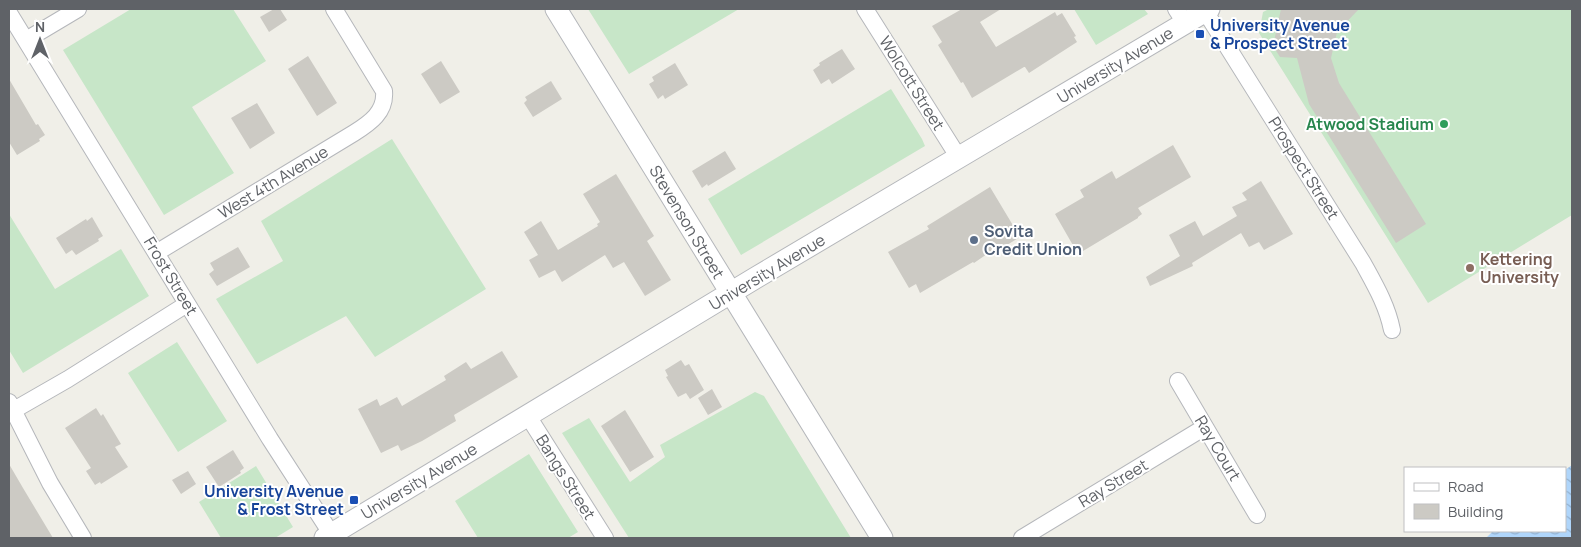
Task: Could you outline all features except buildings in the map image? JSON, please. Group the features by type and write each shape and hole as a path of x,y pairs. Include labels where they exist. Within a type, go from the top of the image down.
{"street":[{"path":"26,40 78,9"},
{"name":"West 4th Avenue","path":"156,253 363,127 376,117 384,97 382,88 334,9"},
{"name":"Stevenson Street","path":"556,9 882,538"},
{"name":"Wolcott Street","path":"865,9 959,158"},
{"name":"University Avenue","path":"330,537 959,158 1180,16 1207,10"},
{"name":"Prospect Street","path":"1207,10 1363,263 1381,296 1392,330"},
{"name":"Frost Street","path":"9,13 330,537"},
{"path":"83,538 50,483 11,406 68,379 187,304"},
{"name":"Ray Court","path":"1178,381 1257,515"},
{"name":"Bangs Street","path":"528,416 605,538"},
{"name":"Ray Street","path":"1022,538 1205,427"}],"green space":[{"path":"131,9 233,9 266,61 192,107 234,173 164,215 63,50"},
{"path":"588,9 739,9 629,74"},
{"path":"1074,9 1144,9 1148,14 1096,45"},
{"name":"Atwood Stadium","path":"1269,9 1572,9 1572,215 1428,303 1259,33 1263,12"},
{"path":"891,89 925,146 741,255 708,199"},
{"path":"392,139 486,289 375,357 346,316 257,364 216,299 283,261 261,221"},
{"path":"9,214 55,289 121,249 149,296 23,373 9,350"},
{"path":"177,342 227,421 178,452 128,373"},
{"path":"755,392 764,396 851,538 629,538 562,433 589,418 630,482 665,457 660,445"},
{"path":"529,454 578,532 568,538 478,538 455,501"},
{"path":"256,466 293,527 275,538 221,538 199,502"}],"water":[{"path":"1572,465 1572,538 1486,538 1492,532 1566,532 1566,469"}],"place":[{"name":"University Avenue & Prospect Street","path":"1200,34"},
{"name":"Atwood Stadium","path":"1444,124"},
{"name":"Sovita Credit Union","path":"974,240"},
{"name":"Kettering University","path":"1470,268"},
{"name":"University Avenue & Frost Street","path":"354,500"}]}
